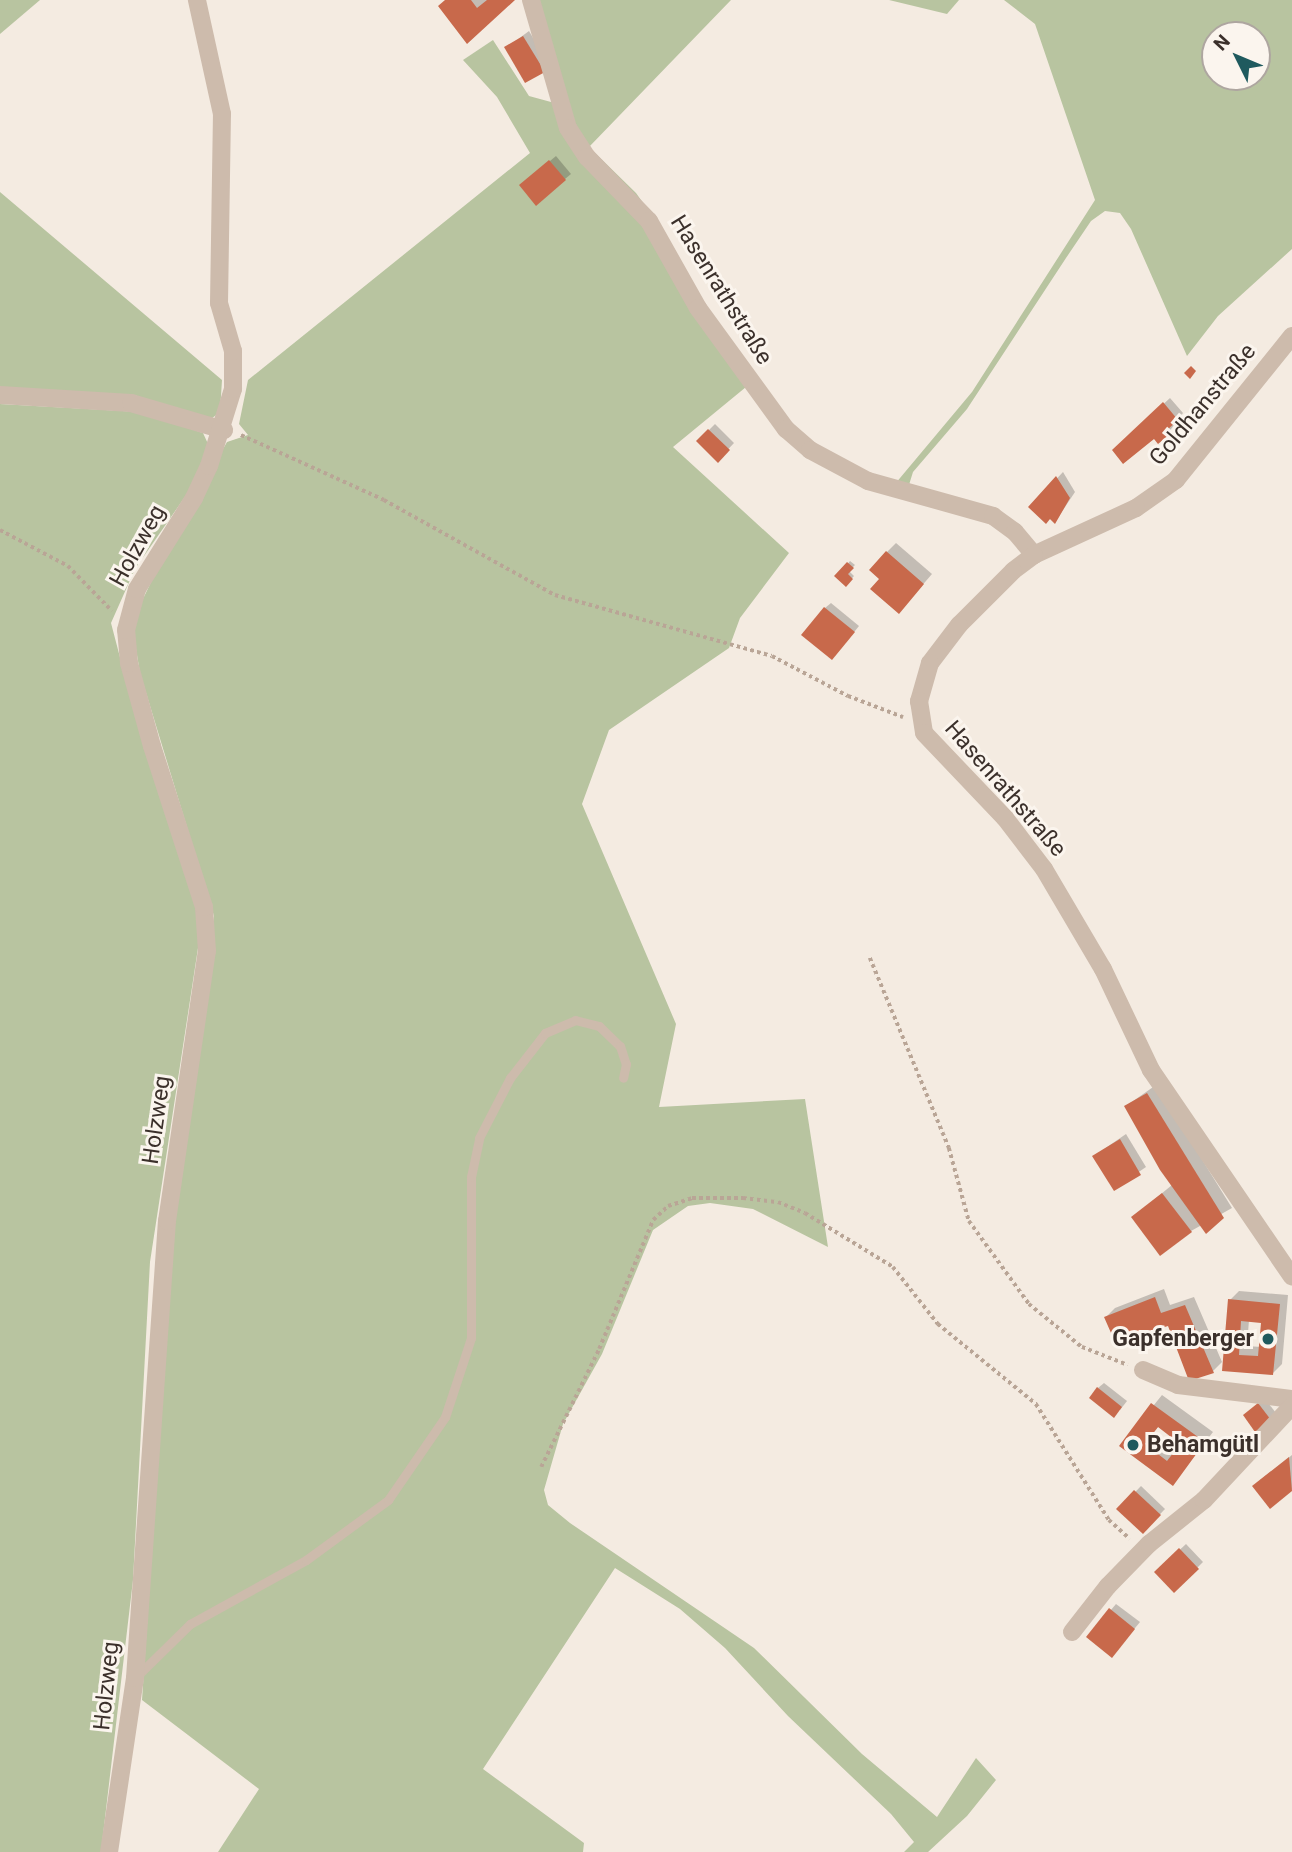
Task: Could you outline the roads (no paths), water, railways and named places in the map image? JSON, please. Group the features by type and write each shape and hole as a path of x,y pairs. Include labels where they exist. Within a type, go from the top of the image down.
{"street":[{"path":"0,395 131,403 224,430 233,389 233,351 219,303 222,114 197,0"},
{"name":"Hasenrathstraße","path":"531,0 568,128 587,157 649,222 698,307 786,429 810,450 868,481 993,516 1016,532 1034,555 959,625 930,663 919,701 924,733 1004,818 1044,869 1103,969 1151,1070 1292,1277"},
{"name":"Goldhanstraße","path":"1034,555 1136,508 1176,480 1292,336"},
{"name":"Holzweg","path":"109,1852 135,1678 167,1221 207,951 204,907 152,746 129,663 125,630 137,589 194,498 224,430"},
{"path":"1143,1370 1178,1385 1292,1399"},
{"path":"1072,1632 1149,1544 1204,1500 1292,1406"}],"lane":[{"path":"135,1678 190,1624 306,1560 388,1500 445,1417 471,1338 471,1178 480,1138 510,1079 545,1033 575,1020 599,1026 620,1046 626,1064 623,1078"}],"place":[{"name":"Gapfenberger","path":"1268,1339"},
{"name":"Behamgütl","path":"1133,1445"}]}
